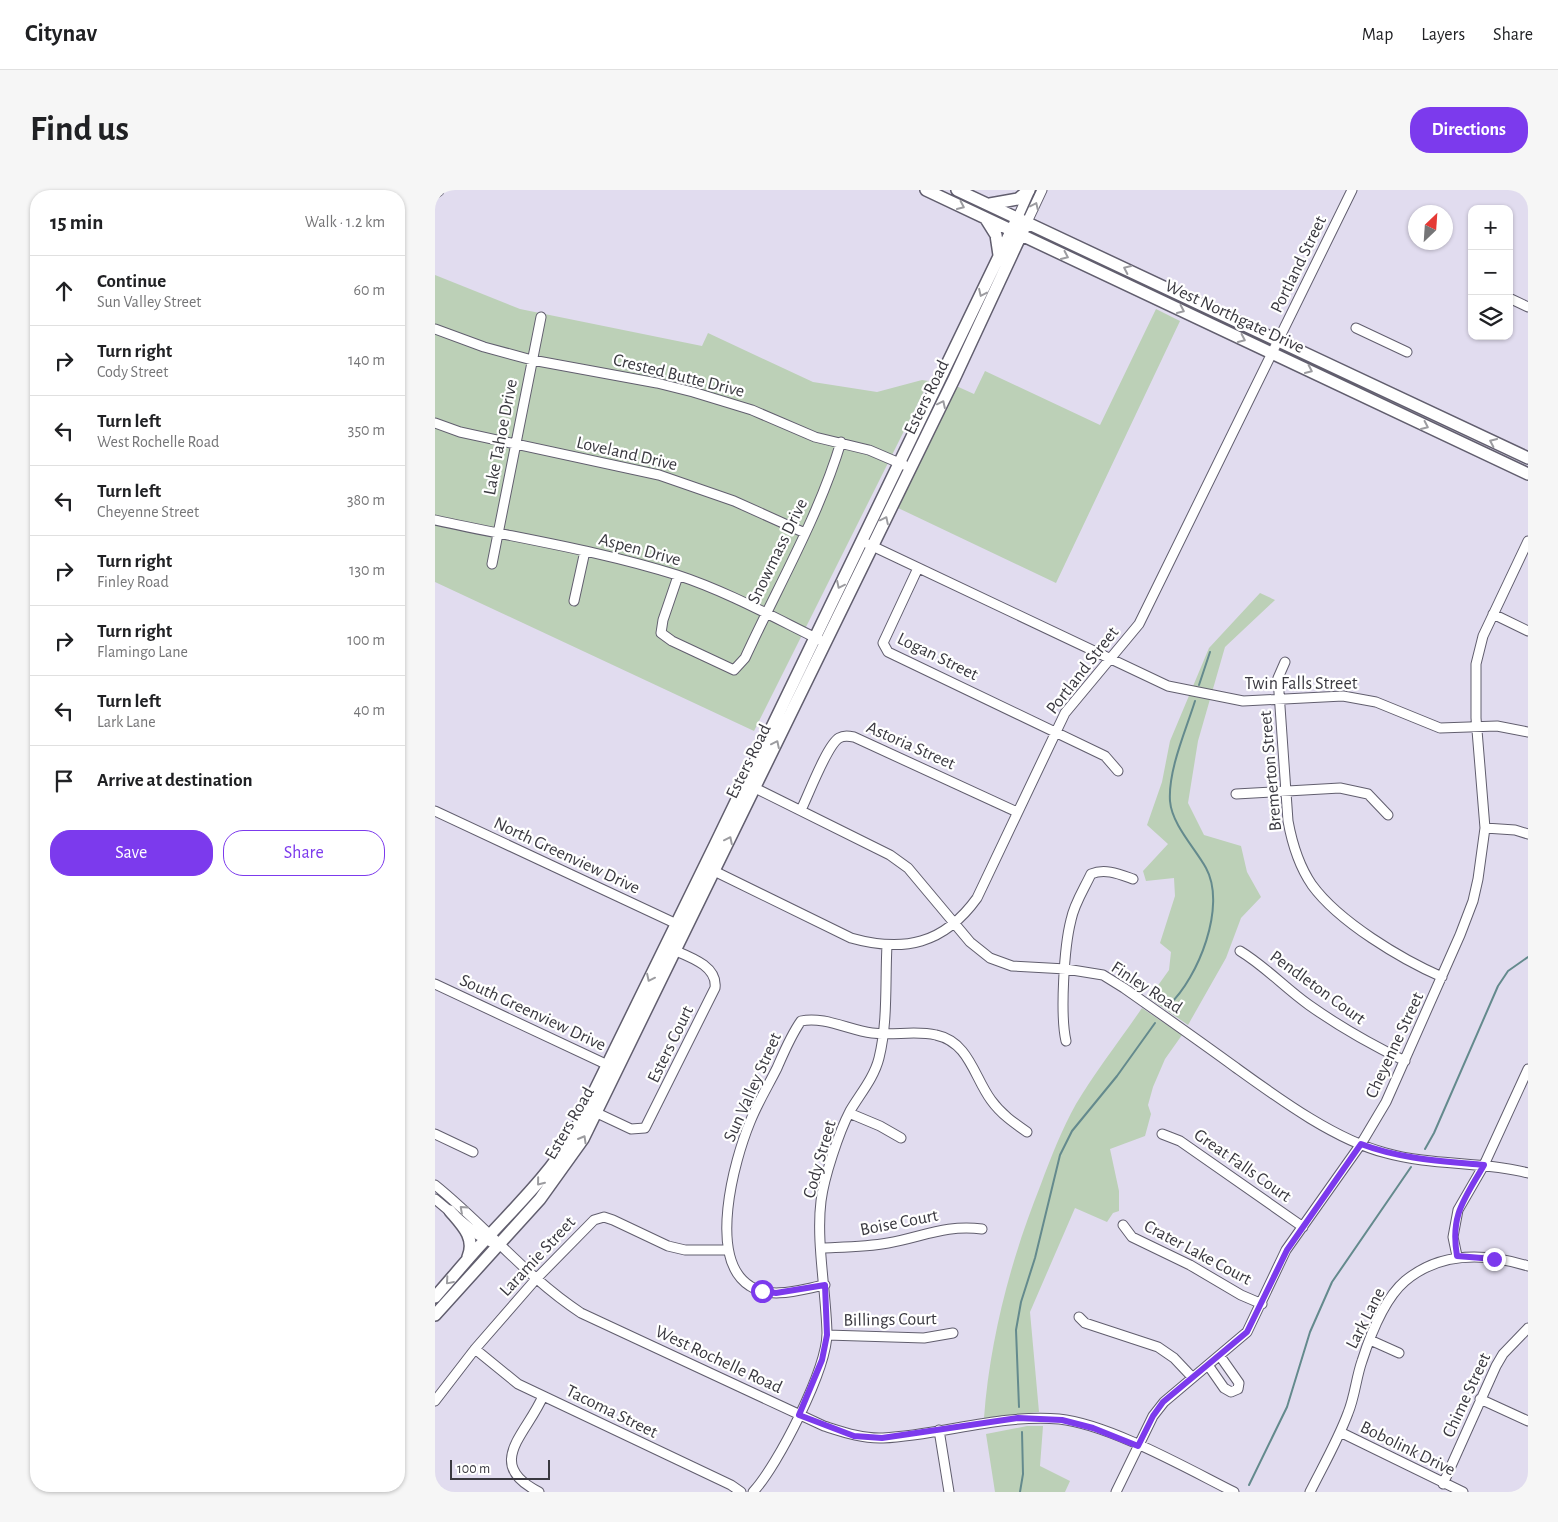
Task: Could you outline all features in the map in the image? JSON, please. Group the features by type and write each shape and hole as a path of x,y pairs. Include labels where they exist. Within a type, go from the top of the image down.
{"main road":[{"name":"West Northgate Drive","path":"927,190 1528,474"},
{"name":"West Northgate Drive","path":"957,190 1528,458"},
{"path":"988,204 1002,204 1018,199 1030,190"},
{"path":"985,218 996,235 999,257"},
{"name":"Esters Road","path":"750,785 815,637 867,544 905,466 996,292 1022,219"},
{"name":"Esters Road","path":"905,466 999,257 1016,233"},
{"path":"1151,296 1153,282"},
{"path":"1381,405 1388,392"},
{"name":"Esters Road","path":"435,1297 488,1237 536,1187 558,1159 612,1067 750,785 826,642 867,544"},
{"name":"Esters Road","path":"435,1315 554,1181 583,1139 597,1113 612,1067"},
{"path":"450,1211 461,1224 472,1243 467,1261"}],"street":[{"name":"Esters Road","path":"1022,219 1030,190"},
{"name":"Esters Road","path":"1022,219 1042,190"},
{"name":"Portland Street","path":"709,868 851,938 887,945 906,945 937,935 966,913 977,898 1065,713 1139,624 1352,190"},
{"path":"1513,300 1528,307"},
{"name":"Lake Tahoe Drive","path":"492,564 541,317"},
{"path":"1356,328 1407,352"},
{"name":"Crested Butte Drive","path":"435,329 485,347 532,360 657,383 693,392 752,410 815,437 869,450 905,466"},
{"name":"Loveland Drive","path":"435,423 460,432 659,475 734,501 805,533"},
{"name":"Snowmass Drive","path":"678,576 663,620 661,633 672,641 734,670 745,658 805,533 829,480 841,442"},
{"name":"Aspen Drive","path":"435,520 585,551 678,576 826,642"},
{"name":"Cheyenne Street","path":"1116,1492 1153,1416 1163,1402 1247,1332 1287,1250 1361,1144 1386,1102 1442,977 1473,901 1483,854 1485,828 1477,727 1476,664 1483,636 1528,541"},
{"name":"Twin Falls Street","path":"867,544 1168,686 1243,700 1343,696 1387,706 1435,727 1497,726 1528,732"},
{"path":"574,601 585,551"},
{"name":"Logan Street","path":"918,568 883,643 888,652 1055,731"},
{"path":"1493,614 1528,630"},
{"name":"Bremerton Street","path":"1285,662 1278,678 1287,821 1302,867 1313,885 1334,909 1403,958 1442,977"},
{"path":"1055,731 1105,756 1118,771"},
{"name":"Astoria Street","path":"801,810 831,747 839,738 847,736 854,737 1017,812"},
{"name":"Finley Road","path":"750,785 890,855 908,868 981,952 1005,965 1025,968 1066,969 1103,975 1279,1098 1317,1122 1361,1144 1385,1153 1411,1158 1484,1165 1528,1173"},
{"path":"1236,794 1340,788 1368,794 1388,814"},
{"name":"North Greenview Drive","path":"435,810 681,926"},
{"path":"1485,828 1515,830 1528,834"},
{"path":"1066,1041 1062,1024 1071,921 1091,874 1099,871 1118,873 1133,879"},
{"name":"Cody Street","path":"753,1492 777,1458 799,1415 822,1360 827,1335 821,1202 832,1161 849,1113 875,1067 883,1034 887,945"},
{"name":"Esters Court","path":"597,1113 631,1129 645,1128 715,988 714,976 709,969 670,949"},
{"name":"Pendleton Court","path":"1240,951 1253,959 1309,1005 1350,1032 1405,1061"},
{"name":"South Greenview Drive","path":"435,984 612,1067"},
{"name":"Sun Valley Street","path":"825,1285 776,1293 762,1291 741,1279 732,1267 728,1250 727,1224 731,1189 750,1123 801,1021 817,1019 852,1030 883,1034"},
{"path":"883,1034 917,1033 938,1035 958,1046 966,1055 991,1100 1005,1116 1027,1132"},
{"path":"1457,1256 1453,1237 1458,1210 1484,1165 1528,1069"},
{"path":"849,1113 880,1126 901,1138"},
{"path":"435,1134 473,1152"},
{"name":"Great Falls Court","path":"1162,1134 1180,1141 1303,1226"},
{"name":"West Rochelle Road","path":"435,1185 488,1237"},
{"name":"West Rochelle Road","path":"435,1199 488,1237 553,1294 581,1313 799,1415 854,1436 882,1438 1018,1418 1062,1420 1093,1428 1138,1446 1233,1492"},
{"name":"Laramie Street","path":"435,1401 475,1349 536,1279 594,1220 604,1217 668,1246 685,1250 728,1250"},
{"name":"Crater Lake Court","path":"1123,1224 1132,1237 1190,1265 1241,1295 1261,1304"},
{"name":"Boise Court","path":"822,1248 888,1243 923,1233 963,1226 982,1229"},
{"name":"Lark Lane","path":"1310,1492 1349,1412 1362,1362 1370,1340 1384,1310 1404,1282 1422,1270 1457,1256 1494,1259 1528,1266"},
{"path":"1079,1317 1085,1323 1158,1347 1173,1358 1192,1377"},
{"name":"Chime Street","path":"1443,1484 1480,1399 1503,1354 1528,1328"},
{"name":"Billings Court","path":"827,1335 925,1338 953,1333"},
{"path":"1370,1340 1399,1353"},
{"name":"Tacoma Street","path":"475,1349 517,1384 741,1492"},
{"path":"1208,1365 1224,1388 1231,1392 1238,1389 1239,1383 1220,1356"},
{"path":"539,1492 518,1479 513,1468 512,1454 515,1443 536,1413 543,1396"},
{"path":"1480,1399 1528,1421"},
{"path":"939,1430 949,1492"},
{"name":"Bobolink Drive","path":"1340,1432 1443,1484 1463,1492"}],"green space":[{"path":"435,275 520,309 702,346 708,333 813,382 877,392 922,380 929,381 754,731 435,582"},
{"path":"1156,309 1180,321 1056,583 896,507 954,385 974,394 985,371 1100,425"},
{"path":"1260,593 1275,600 1225,647 1198,741 1188,803 1204,835 1241,846 1247,872 1261,897 1241,918 1226,958 1188,1025 1149,998 1169,970 1171,952 1160,943 1175,896 1174,878 1146,881 1143,871 1168,844 1147,825 1162,782 1170,741 1209,648"},
{"path":"1142,1008 1182,1035 1165,1059 1153,1087 1148,1105 1151,1114 1145,1136 1110,1149 1119,1191 1119,1211 1113,1213 1107,1222 1075,1208 1030,1312 1039,1412 984,1418 991,1358 997,1329 1011,1270 1030,1212 1061,1133 1076,1104"},
{"path":"1027,1426 1043,1426 1040,1466 1070,1481 1065,1492 995,1492 986,1434"}],"waterway":[{"path":"1199,685 1210,652"},
{"path":"1169,1005 1180,993 1199,960 1211,921 1213,902 1212,884 1206,868 1179,827 1170,801 1170,789 1175,763 1195,701"},
{"path":"1425,1149 1434,1133 1498,986 1508,971 1528,957"},
{"path":"1019,1407 1016,1330 1021,1302 1035,1258 1060,1155 1072,1131 1117,1076 1155,1023"},
{"path":"1249,1485 1287,1407 1310,1332 1332,1282 1411,1167"},
{"path":"1020,1492 1023,1474 1022,1432"}],"route":[{"path":"762,1291 776,1293 825,1285 827,1335 822,1360 799,1415 824,1426 854,1436 882,1438 1018,1418 1062,1420 1111,1434 1138,1446 1153,1416 1163,1402 1175,1390 1231,1348 1247,1332 1287,1250 1361,1144 1385,1153 1411,1158 1484,1165 1458,1210 1453,1237 1457,1256 1494,1259"}]}
